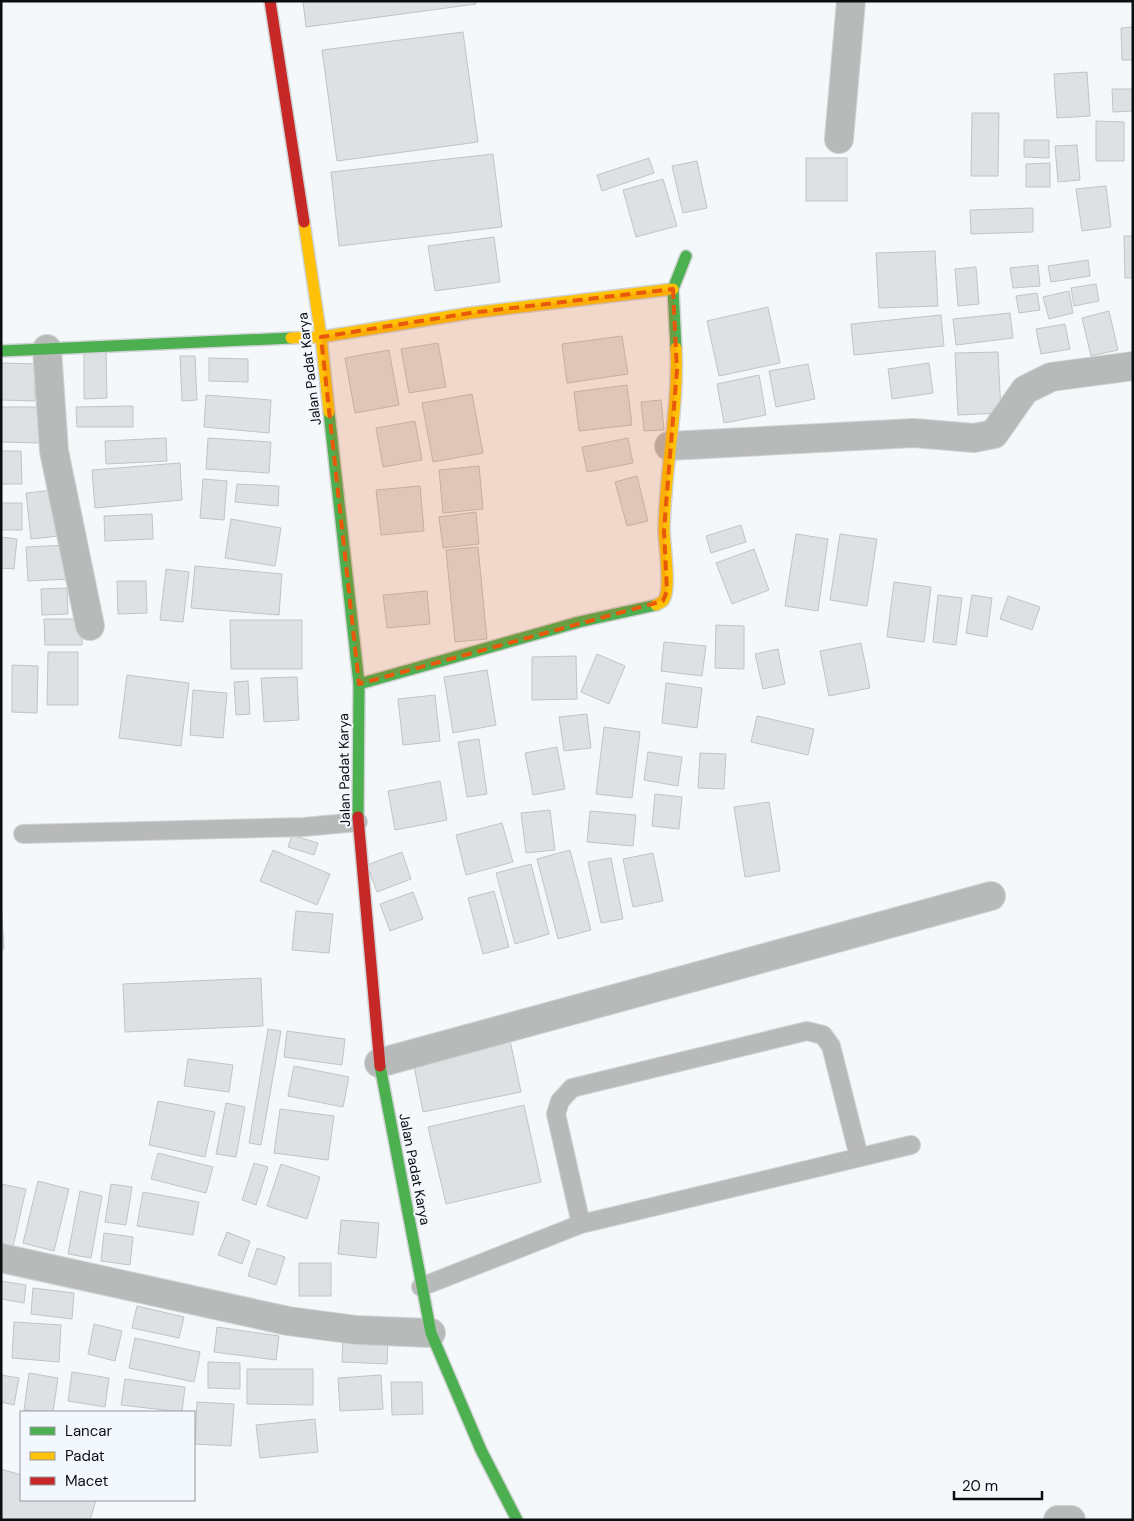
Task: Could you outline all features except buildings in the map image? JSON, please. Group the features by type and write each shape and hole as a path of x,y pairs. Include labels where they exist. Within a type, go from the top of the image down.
{"street":[{"name":"Jalan Padat Karya","path":"270,1 321,337 359,684 356,742 358,822 379,1062 431,1333 481,1450 517,1520"},
{"path":"839,139 850,1"},
{"path":"359,684 579,622 654,606 663,601 667,591 664,530 669,446 677,370 673,289 686,256"},
{"path":"1,351 321,337 470,313 673,289"},
{"path":"48,349 54,451 75,562 90,626"},
{"path":"669,446 914,434 974,438 994,434 1025,390 1051,377 1133,366"},
{"path":"379,1062 992,896"},
{"path":"1,1258 288,1321 356,1330 431,1333"},
{"path":"1058,1520 1072,1520"}],"lane":[{"path":"23,834 304,827 358,822"},
{"path":"581,1224 556,1114 560,1101 572,1088 798,1033 807,1031 823,1035 832,1046 858,1157"},
{"path":"421,1287 581,1224 910,1144"}],"highlighted area":[{"path":"673,289 677,370 664,530 667,591 663,601 359,684 321,337 470,313"}],"traffic: fast":[{"path":"676,348 673,289 686,256"},
{"path":"1,351 291,338"},
{"path":"329,412 359,684 358,817"},
{"path":"359,684 579,622 656,605"},
{"path":"380,1066 431,1333 481,1450 517,1520"}],"traffic: slow":[{"path":"304,222 321,337 329,412"},
{"path":"291,338 321,337 470,313 673,289"},
{"path":"656,605 663,601 667,588 664,529 676,393 676,348"}],"traffic: jam":[{"path":"270,1 304,222"},
{"path":"358,817 380,1066"}]}
